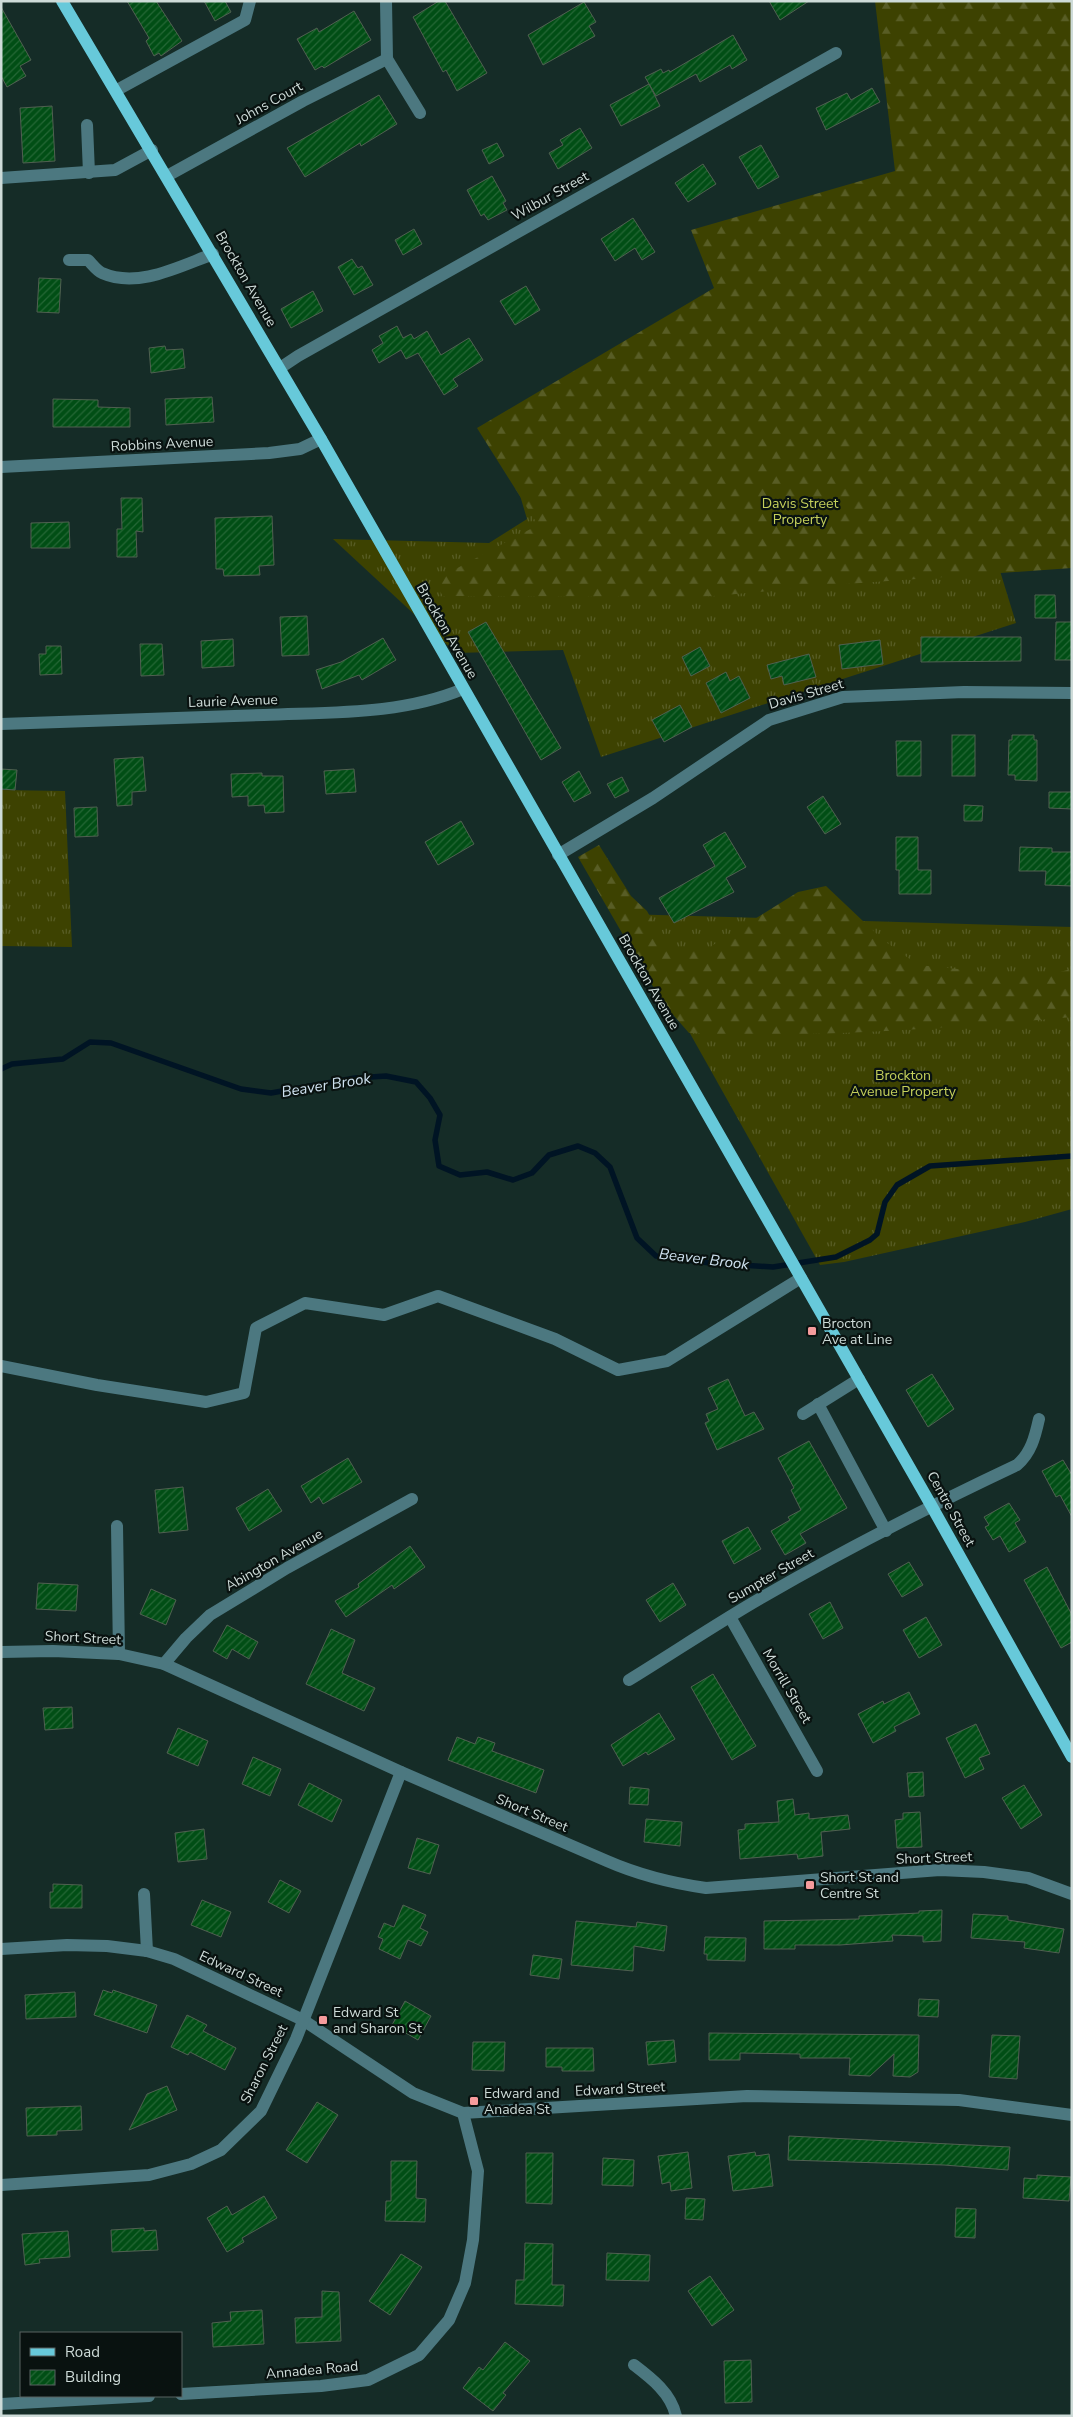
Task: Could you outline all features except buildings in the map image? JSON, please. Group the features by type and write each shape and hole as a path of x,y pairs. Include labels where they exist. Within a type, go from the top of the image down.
{"main road":[{"name":"Brockton Avenue","path":"62,1 117,90 322,440 800,1277"},
{"name":"Centre Street","path":"800,1277 931,1505 1072,1757"}],"street":[{"path":"117,90 245,20 250,1"},
{"path":"386,1 386,59 420,113"},
{"name":"Wilbur Street","path":"280,368 474,255 743,107 836,53"},
{"name":"Johns Court","path":"167,176 303,101 386,59"},
{"path":"87,125 89,173"},
{"path":"1,178 115,170 152,150"},
{"path":"69,260 88,260 100,272 128,279 165,272 213,254"},
{"name":"Robbins Avenue","path":"1,468 269,453 300,449 322,440"},
{"name":"Laurie Avenue","path":"1,724 342,712 406,706 442,697 463,689"},
{"name":"Davis Street","path":"558,855 652,798 768,720 842,697 964,692 1072,693"},
{"path":"1,1366 97,1385 206,1402 244,1393 256,1328 305,1303 384,1315 438,1296 555,1339 618,1370 667,1361 800,1277"},
{"path":"803,1414 859,1379"},
{"path":"818,1404 886,1531"},
{"name":"Sumpter Street","path":"629,1680 782,1586 931,1505 1017,1465 1023,1459 1034,1440 1039,1419"},
{"name":"Abington Avenue","path":"164,1664 186,1638 210,1615 287,1568 412,1499"},
{"path":"117,1526 119,1654"},
{"name":"Morrill Street","path":"730,1617 818,1771"},
{"name":"Short Street","path":"1,1652 53,1650 119,1654 164,1664 401,1772 629,1871 679,1884 706,1888 940,1870 984,1872 1028,1878 1072,1894"},
{"name":"Sharon Street","path":"1,2185 149,2175 191,2164 221,2150 261,2111 303,2020 401,1772"},
{"path":"144,1894 147,1951"},
{"name":"Edward Street","path":"1,1949 67,1945 107,1946 147,1951 174,1959 303,2020 413,2093 463,2113 747,2096 959,2100 1072,2115"},
{"name":"Annadea Road","path":"182,2394 321,2386 368,2380 419,2355 449,2320 465,2283 473,2240 478,2171 463,2113"},
{"path":"634,2365 658,2383 674,2408 676,2416"},
{"path":"1,2404 130,2397"}],"green space":[{"path":"875,1 1072,1 1072,568 846,584 702,597 443,596 433,581 538,525 477,428 714,288 691,230 895,171"},
{"name":"Davis Street Property","path":"914,291 1016,623 601,757 563,650 456,653 333,539 489,543 527,519 501,431"},
{"path":"1,790 65,791 72,947 1,946"},
{"path":"599,845 631,896 647,911 667,947 705,950 798,892 826,886 883,940 918,965 1039,977 1072,969 1072,1017 881,1031 785,1035 689,1033 662,1002 578,857"},
{"name":"Brockton Avenue Property","path":"623,914 1072,927 1072,1209 1025,1222 844,1262 820,1265"}],"waterway":[{"name":"Beaver Brook","path":"1,1069 12,1064 63,1059 90,1042 111,1043 241,1089 271,1093 355,1078 386,1076 416,1082 430,1098 440,1115 435,1140 439,1166 460,1175 487,1172 513,1180 532,1173 549,1155 578,1146 595,1153 610,1167 637,1238 656,1256 710,1263 773,1267 836,1257 870,1240 877,1234 885,1202 897,1185 930,1166 1072,1156"}],"place":[{"name":"Brocton Ave at Line","path":"812,1331"},
{"name":"Short St and Centre St","path":"810,1885"},
{"name":"Edward St and Sharon St","path":"323,2020"},
{"name":"Edward and Anadea St","path":"474,2101"}]}
